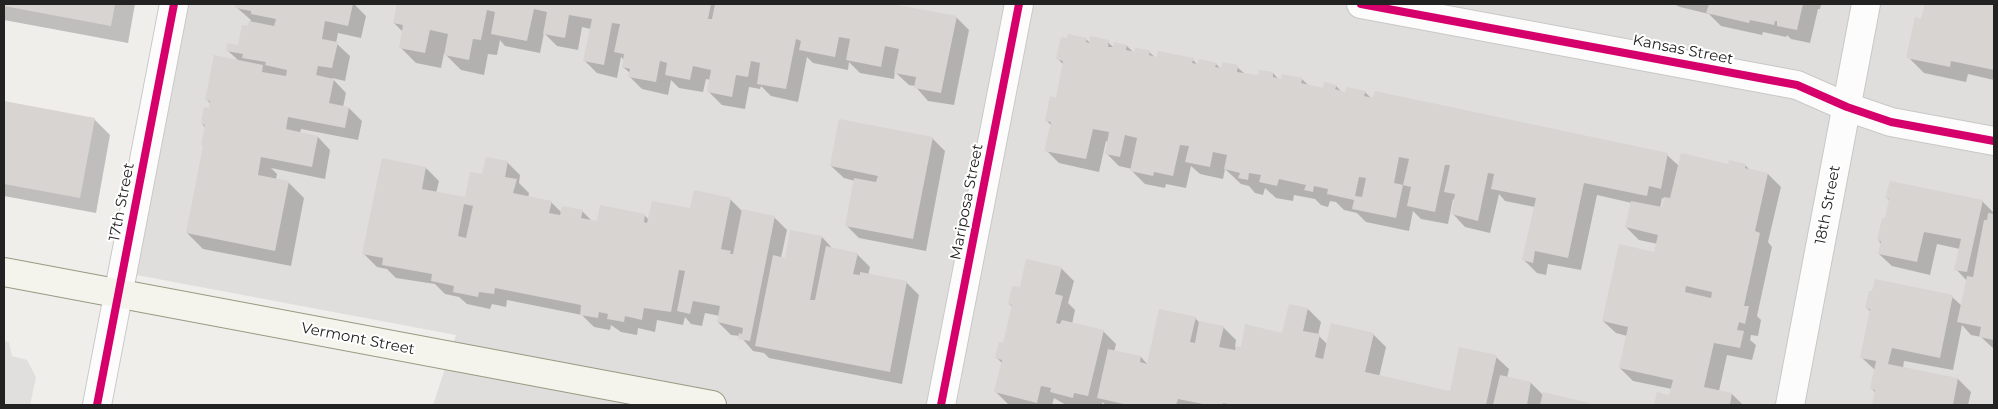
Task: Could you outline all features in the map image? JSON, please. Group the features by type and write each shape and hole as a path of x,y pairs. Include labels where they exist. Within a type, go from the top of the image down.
{"main road":[{"name":"Vermont Street","path":"4,272 712,405"}],"street":[{"name":"17th Street","path":"97,405 174,4"},
{"name":"Mariposa Street","path":"941,405 1020,4"},
{"name":"Kansas Street","path":"1361,4 1797,85 1847,107 1890,122 1994,141"},
{"name":"18th Street","path":"1790,405 1866,4"}],"shaded area":[{"path":"182,4 1994,4 1994,405 433,405 456,335 131,274"},
{"path":"4,341 9,342 12,356 27,360 36,377 30,405 4,405"}],"building":[{"path":"4,4 115,4 111,26 4,6"},
{"path":"236,4 353,4 348,26 325,21 322,39 338,42 332,68 318,66 316,75 334,79 329,103 349,107 345,128 288,117 286,129 318,136 312,167 261,157 258,175 289,181 275,251 186,233 203,146 201,145 205,125 201,124 204,107 209,108 210,101 205,100 214,55 263,65 262,72 286,76 287,70 265,65 266,62 242,58 243,54 226,51 227,43 238,45 242,25 248,26 249,21 274,26 276,19 251,14 251,11 235,8"},
{"path":"397,4 711,4 708,19 712,19 715,4 892,4 957,16 941,93 914,88 916,77 894,73 899,49 885,46 881,67 846,60 850,39 839,37 835,57 799,50 801,41 796,39 786,89 757,84 760,63 751,61 748,77 736,75 732,97 707,92 711,70 693,66 690,80 665,75 667,63 660,61 656,82 628,77 630,69 622,67 624,54 614,52 620,24 612,23 604,65 583,61 592,19 569,15 565,38 543,34 547,12 534,9 527,41 491,34 495,12 487,10 481,40 473,39 469,60 444,55 448,34 430,30 425,53 399,48 403,25 393,23"},
{"path":"1709,4 1803,4 1797,30 1777,26 1777,21 1775,21 1774,25 1750,20 1749,23 1706,13"},
{"path":"1925,4 1994,4 1994,70 1951,61 1950,67 1906,58 1915,17 1921,19"},
{"path":"1068,34 1087,38 1086,42 1089,43 1090,36 1109,40 1108,47 1113,47 1114,42 1127,45 1126,50 1135,52 1135,48 1150,50 1149,55 1157,57 1158,51 1194,58 1192,63 1198,64 1199,59 1217,63 1215,67 1221,68 1223,62 1238,65 1237,72 1258,75 1259,70 1273,72 1273,77 1281,79 1282,74 1303,78 1301,83 1323,88 1324,82 1337,85 1335,89 1345,92 1347,87 1366,91 1364,96 1373,98 1375,91 1668,153 1661,189 1649,186 1647,196 1584,183 1568,258 1535,251 1533,263 1522,260 1536,198 1491,189 1494,174 1488,173 1478,221 1451,214 1455,194 1444,192 1450,165 1445,165 1435,212 1407,206 1411,187 1403,185 1396,218 1352,209 1354,200 1327,194 1328,189 1314,186 1313,192 1304,190 1306,185 1279,179 1277,186 1259,182 1261,175 1249,173 1248,180 1238,178 1240,173 1224,169 1227,155 1213,152 1210,167 1185,162 1189,146 1180,145 1173,176 1154,172 1153,176 1130,171 1137,138 1125,135 1120,157 1105,154 1109,132 1093,129 1086,159 1044,151 1051,122 1045,121 1050,96 1056,98 1063,61 1056,59 1061,37 1067,38","holes":["1399,157 1409,159 1403,185 1394,183","1359,177 1366,178 1362,197 1355,196"]},
{"path":"4,101 95,118 80,198 4,184"},
{"path":"839,119 933,137 913,239 845,226 854,178 876,182 878,176 830,166"},
{"path":"1681,153 1728,164 1729,160 1746,164 1745,168 1768,173 1755,231 1760,233 1744,306 1749,306 1745,324 1739,322 1737,330 1744,331 1740,348 1714,343 1704,387 1732,393 1730,405 1654,405 1657,392 1669,395 1673,380 1619,368 1628,327 1602,321 1619,244 1654,252 1658,235 1625,227 1631,201 1662,207 1664,197 1670,198","holes":["1686,286 1712,292 1711,298 1685,292"]},
{"path":"486,157 508,161 505,177 517,179 513,193 552,201 549,213 560,215 562,206 583,210 581,218 597,221 600,205 645,214 644,222 647,223 652,201 690,208 694,190 731,198 721,249 731,251 730,254 733,254 742,209 775,216 750,341 738,339 739,333 742,334 743,328 717,322 720,306 693,301 690,314 677,311 685,271 679,270 671,312 644,308 642,320 625,316 624,322 607,319 608,314 599,312 598,318 580,315 581,305 495,288 494,294 479,292 478,297 453,292 454,286 431,281 432,274 382,265 383,258 362,254 382,158 426,167 422,189 465,197 470,172 482,174","holes":["464,204 473,206 466,238 458,236"]},
{"path":"1890,181 1983,200 1967,272 1954,270 1961,239 1924,232 1917,262 1878,254 1881,241 1877,241 1882,218 1885,218 1889,199 1885,198"},
{"path":"1988,213 1994,214 1994,340 1979,337 1981,327 1957,322 1967,276 1973,277 1984,220 1987,220"},
{"path":"790,230 822,236 810,300 815,300 826,246 858,253 853,274 860,275 860,272 907,281 890,372 755,346 773,255 785,258"},
{"path":"1026,259 1062,267 1055,294 1063,296 1056,323 1060,324 1062,320 1104,330 1088,396 1074,393 1073,398 1050,392 1051,388 1041,386 1037,403 994,392 1002,360 995,358 999,342 1003,343 1012,305 1008,304 1012,286 1020,287"},
{"path":"1875,279 1953,295 1940,358 1892,348 1888,364 1958,378 1953,405 1872,405 1875,390 1870,389 1876,361 1860,358 1870,309 1865,308 1869,291 1872,291"},
{"path":"1289,304 1308,308 1303,331 1320,334 1315,357 1323,359 1331,323 1374,333 1365,372 1450,391 1459,347 1497,355 1486,405 1232,405 1223,403 1223,405 1208,405 1178,399 1176,405 1128,405 1097,398 1108,349 1141,356 1140,362 1147,364 1159,309 1196,317 1190,342 1195,343 1199,321 1224,326 1219,347 1235,350 1236,346 1241,347 1245,324 1282,333"},
{"path":"1500,375 1531,382 1527,405 1493,405"},
{"path":"1543,392 1589,403 1589,405 1540,405"}],"cycle path":[{"path":"97,405 174,4"},
{"path":"941,405 1019,4"},
{"path":"1361,4 1797,85 1847,107 1891,122 1994,141"}]}
